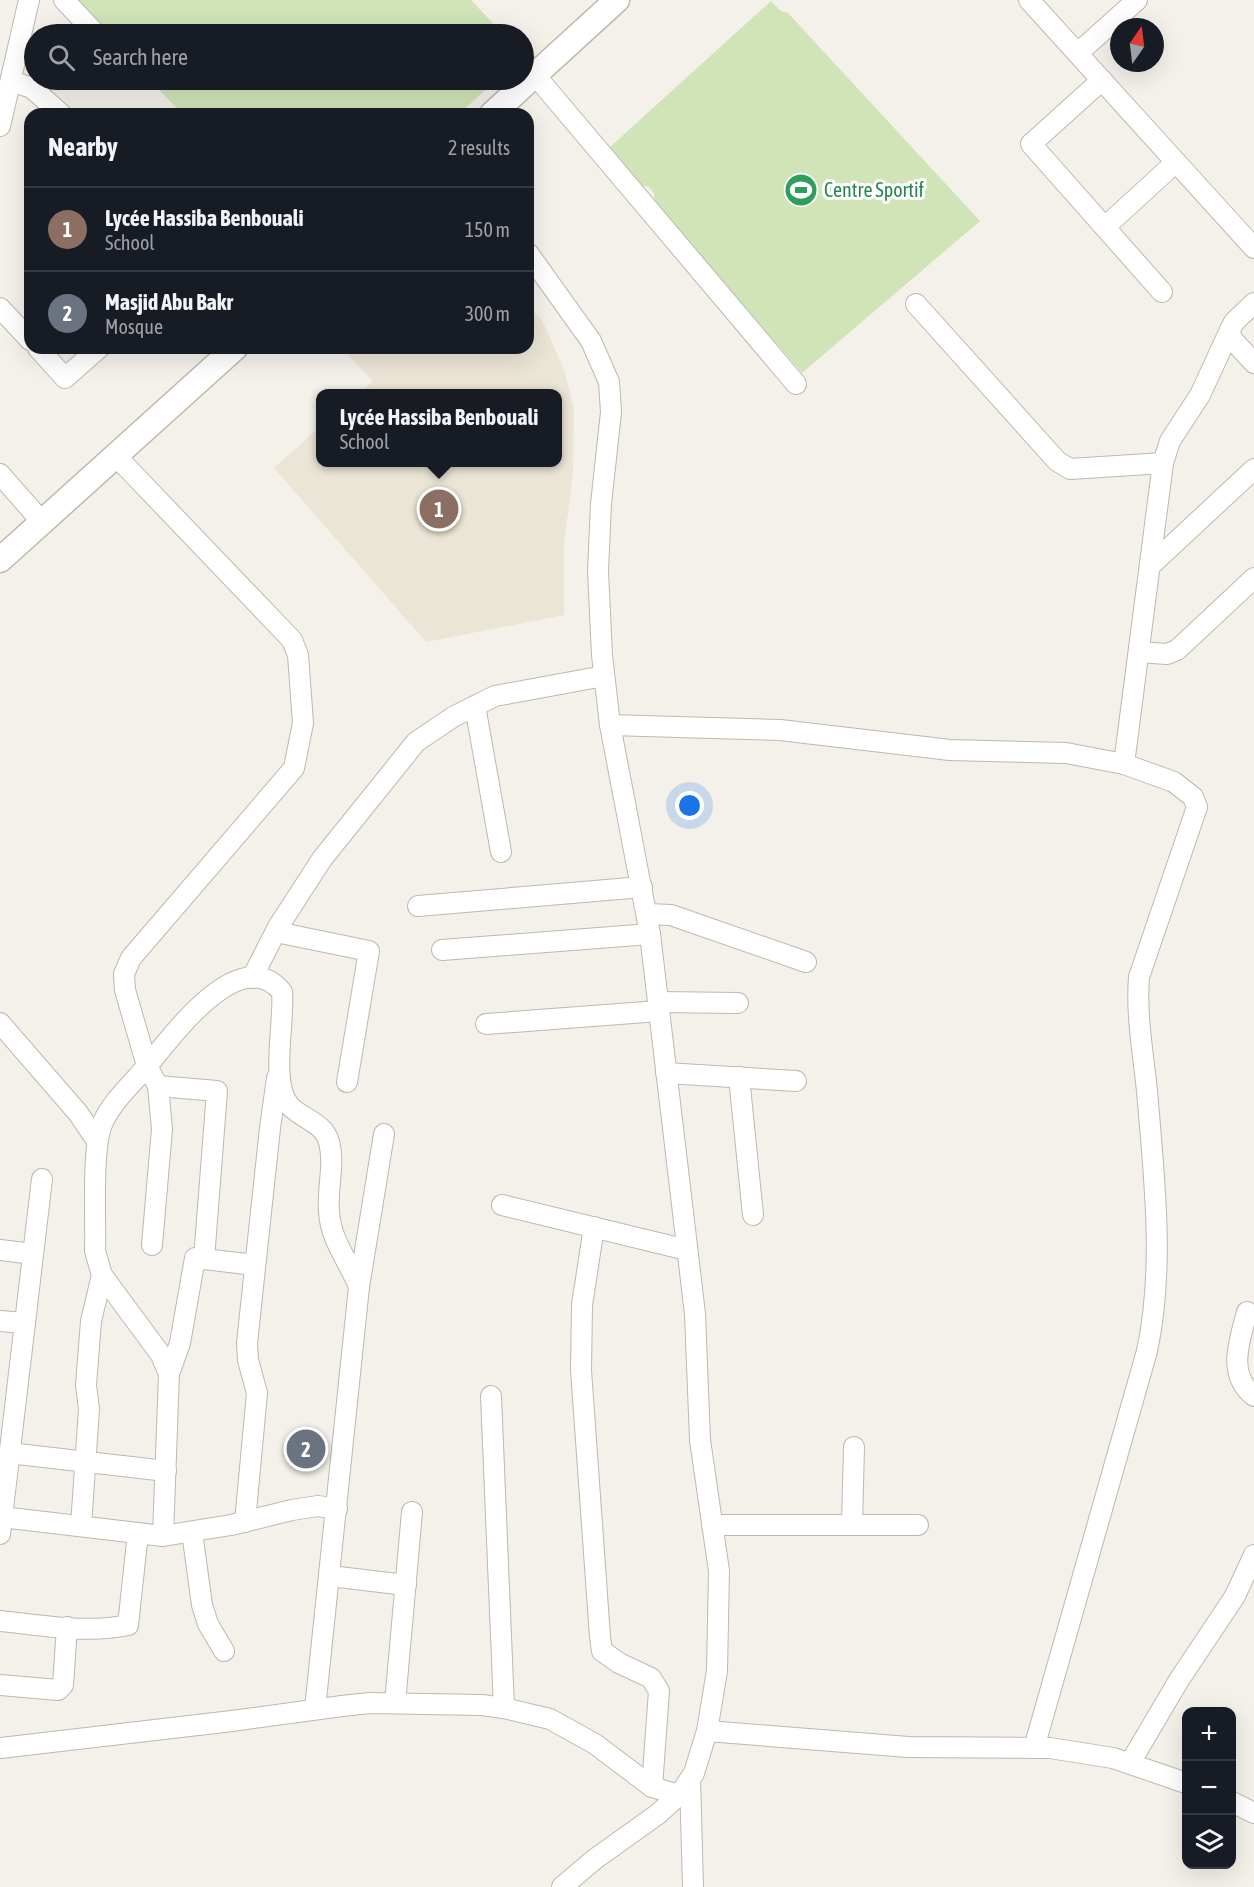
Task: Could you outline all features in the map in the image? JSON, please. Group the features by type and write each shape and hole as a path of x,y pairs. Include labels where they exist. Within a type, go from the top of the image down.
{"street":[{"path":"1,121 29,0"},
{"path":"64,0 87,24"},
{"path":"617,0 535,75 796,384"},
{"path":"1029,0 1254,248"},
{"path":"1078,53 1137,0"},
{"path":"11,81 24,85"},
{"path":"1102,81 1031,144 1162,292"},
{"path":"34,90 54,108"},
{"path":"499,108 518,90"},
{"path":"1105,227 1176,162"},
{"path":"534,261 591,341 609,382 611,412 601,504 598,571 604,676 610,725 650,934 694,1314 700,1440 719,1571 720,1624 717,1671 707,1731 684,1787 693,1887"},
{"path":"1124,764 1163,463 1170,441 1200,395 1234,322 1254,303"},
{"path":"916,304 1057,461 1070,469 1163,463"},
{"path":"0,308 24,334"},
{"path":"1230,330 1231,338 1254,363"},
{"path":"43,354 65,378 92,354"},
{"path":"0,560 228,354"},
{"path":"116,456 292,640 298,655 303,723 294,768 131,958 124,974 124,990 147,1066 158,1086 162,1129 152,1245"},
{"path":"1150,566 1254,469"},
{"path":"0,474 42,522"},
{"path":"1139,652 1167,654 1177,650 1254,578"},
{"path":"252,978 276,932 322,859 416,742 453,717 495,696 604,676"},
{"path":"475,706 501,852"},
{"path":"610,725 780,730 950,750 1066,753 1124,764 1174,782 1193,797 1197,807 1139,976 1137,1003 1147,1089 1156,1246 1155,1316 1034,1748"},
{"path":"418,906 642,887"},
{"path":"647,914 671,915 806,962"},
{"path":"276,932 369,951 347,1082"},
{"path":"442,950 650,934"},
{"path":"169,1374 161,1355 102,1275 95,1251 98,1141 110,1111 147,1066 195,1009 227,986 261,977 274,982 282,992 280,1064 282,1092 289,1105 322,1129 329,1142 328,1210 332,1230 360,1287"},
{"path":"486,1024 658,1006 738,1003"},
{"path":"0,1023 78,1113 98,1141"},
{"path":"245,1522 256,1393 248,1360 247,1343 270,1128 280,1064"},
{"path":"666,1072 796,1081"},
{"path":"739,1077 753,1215"},
{"path":"158,1086 217,1091 204,1258"},
{"path":"315,1709 360,1287 384,1134"},
{"path":"42,1179 1,1525 81,1526 163,1536 245,1522 318,1506 337,1509"},
{"path":"502,1205 687,1250"},
{"path":"594,1227 582,1305 581,1370 600,1637 602,1651 619,1663 651,1678 659,1691 652,1787"},
{"path":"0,1250 33,1254"},
{"path":"163,1536 169,1374 180,1343 195,1258 255,1264"},
{"path":"81,1526 89,1409 86,1384 91,1321 102,1275"},
{"path":"1247,1312 1236,1358 1240,1380 1254,1396"},
{"path":"0,1321 25,1323"},
{"path":"491,1396 504,1708"},
{"path":"852,1525 854,1447"},
{"path":"9,1453 166,1471"},
{"path":"395,1703 412,1512"},
{"path":"712,1525 918,1525"},
{"path":"192,1532 202,1605 208,1624 224,1651"},
{"path":"0,1621 67,1627 113,1628 128,1625 138,1533"},
{"path":"1130,1763 1179,1680 1235,1596 1254,1555"},
{"path":"330,1576 406,1585"},
{"path":"0,1685 58,1690 63,1685 67,1627"},
{"path":"0,1748 315,1709 395,1703 504,1708 550,1719 573,1729 652,1787 684,1787"},
{"path":"707,1731 908,1747 1034,1748 1113,1758 1182,1782"},
{"path":"562,1887 684,1787"},
{"path":"1236,1804 1254,1813"}],"shaded area":[{"path":"534,312 542,320 565,372 574,409 573,473 564,544 564,615 426,642 274,468 316,431 316,467 562,467 562,389 364,389 373,381 347,354 534,354"}],"green space":[{"path":"77,0 471,0 494,24 100,24"},
{"name":"Centre Sportif","path":"771,1 781,11 788,13 980,221 802,373 655,203 654,193 648,186 641,187 610,147"},
{"path":"159,90 485,90 466,108 176,108"}],"place":[{"name":"Centre Sportif","path":"801,190"},
{"name":"Lycée Hassiba Benbouali","path":"439,509"},
{"name":"Masjid Abu Bakr","path":"306,1449"}]}
